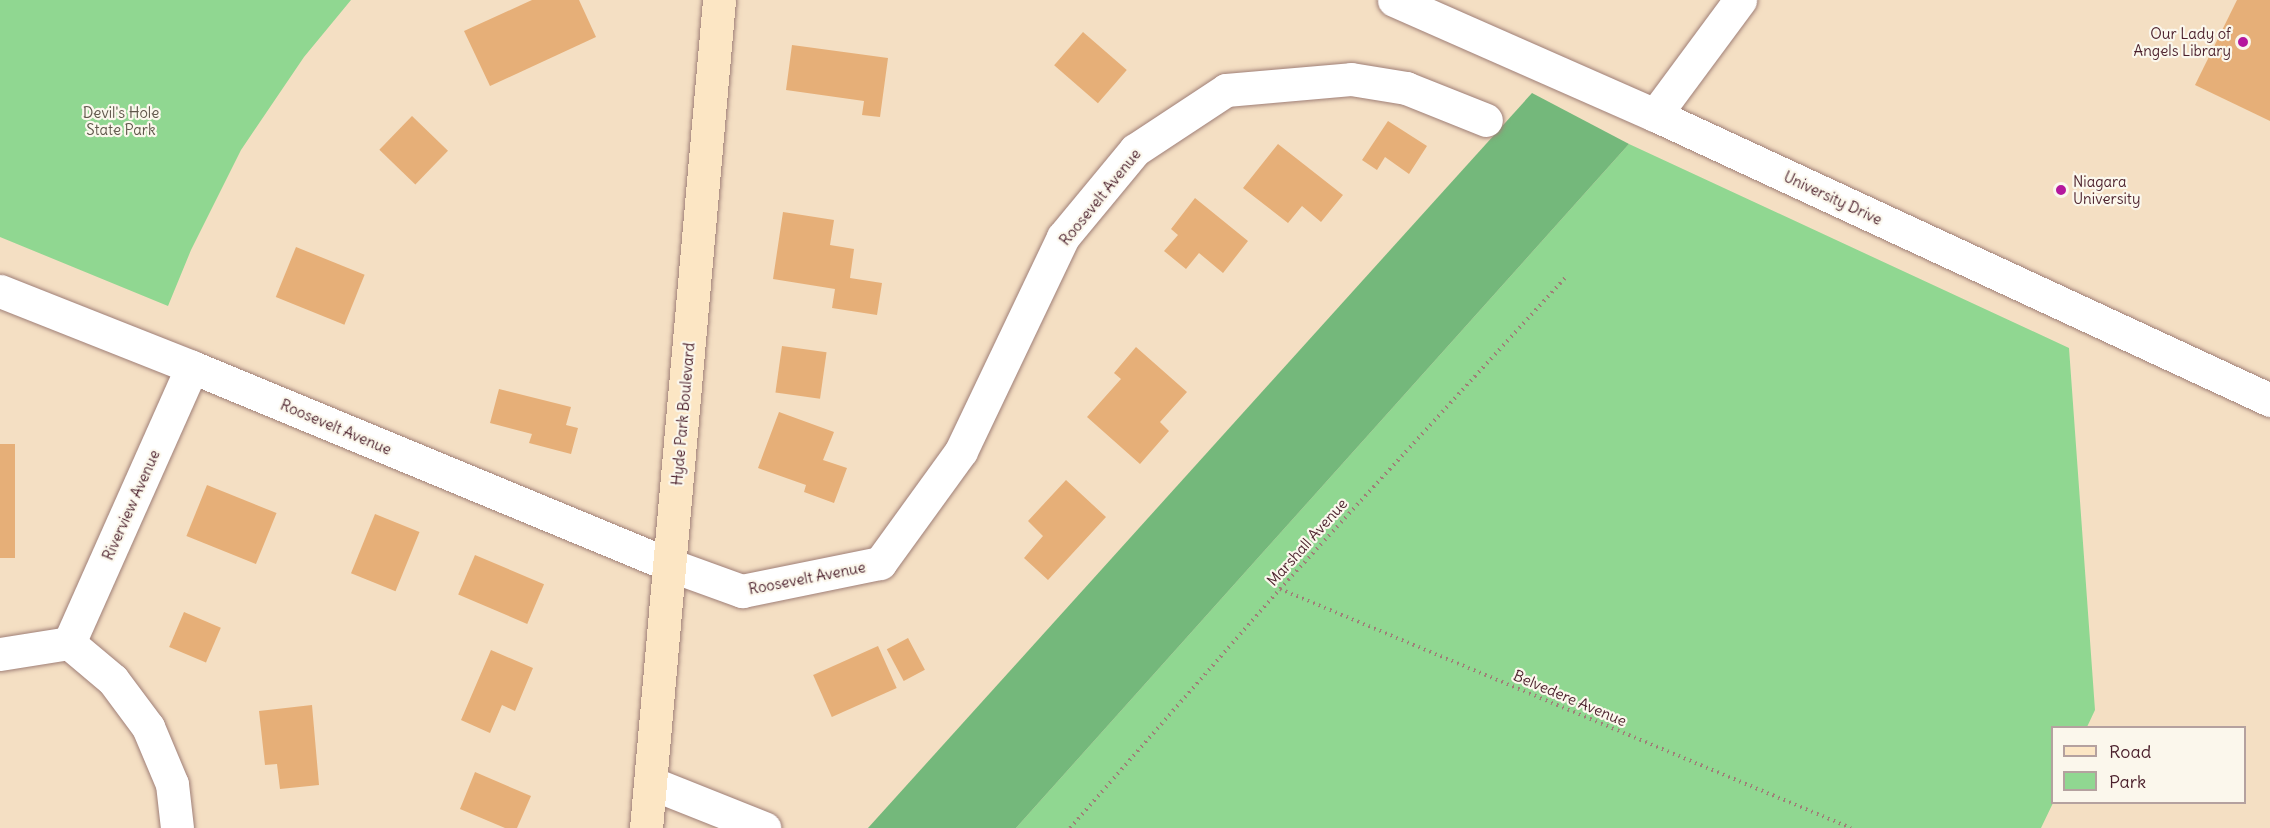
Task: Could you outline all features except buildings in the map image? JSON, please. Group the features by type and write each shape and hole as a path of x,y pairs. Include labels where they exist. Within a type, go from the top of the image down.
{"main road":[{"name":"Hyde Park Boulevard","path":"646,828 719,0"}],"street":[{"name":"University Drive","path":"1394,0 1655,116 2270,400"},
{"path":"1655,116 1740,0"},
{"name":"Roosevelt Avenue","path":"0,291 192,367 670,565 742,591 880,563 961,451 1063,237 1135,150 1226,90 1352,80 1406,88 1486,120"},
{"name":"Riverview Avenue","path":"69,643 192,367"},
{"path":"0,654 69,643 113,680 148,727 172,784 177,828"},
{"path":"651,783 764,828"}],"path":[{"name":"Marshall Avenue","path":"1070,828 1280,589 1566,277"},
{"name":"Belvedere Avenue","path":"1280,589 1851,828"}],"green space":[{"name":"Devil's Hole State Park","path":"0,0 351,0 304,57 241,150 191,250 168,306 0,237"},
{"path":"1532,93 1629,144 1016,828 868,828"},
{"path":"1629,144 2069,348 2095,710 2087,726 2051,726 2053,804 2041,828 1016,828"}],"place":[{"name":"Our Lady of Angels Library","path":"2243,42"},
{"name":"Niagara University","path":"2061,190"}]}
